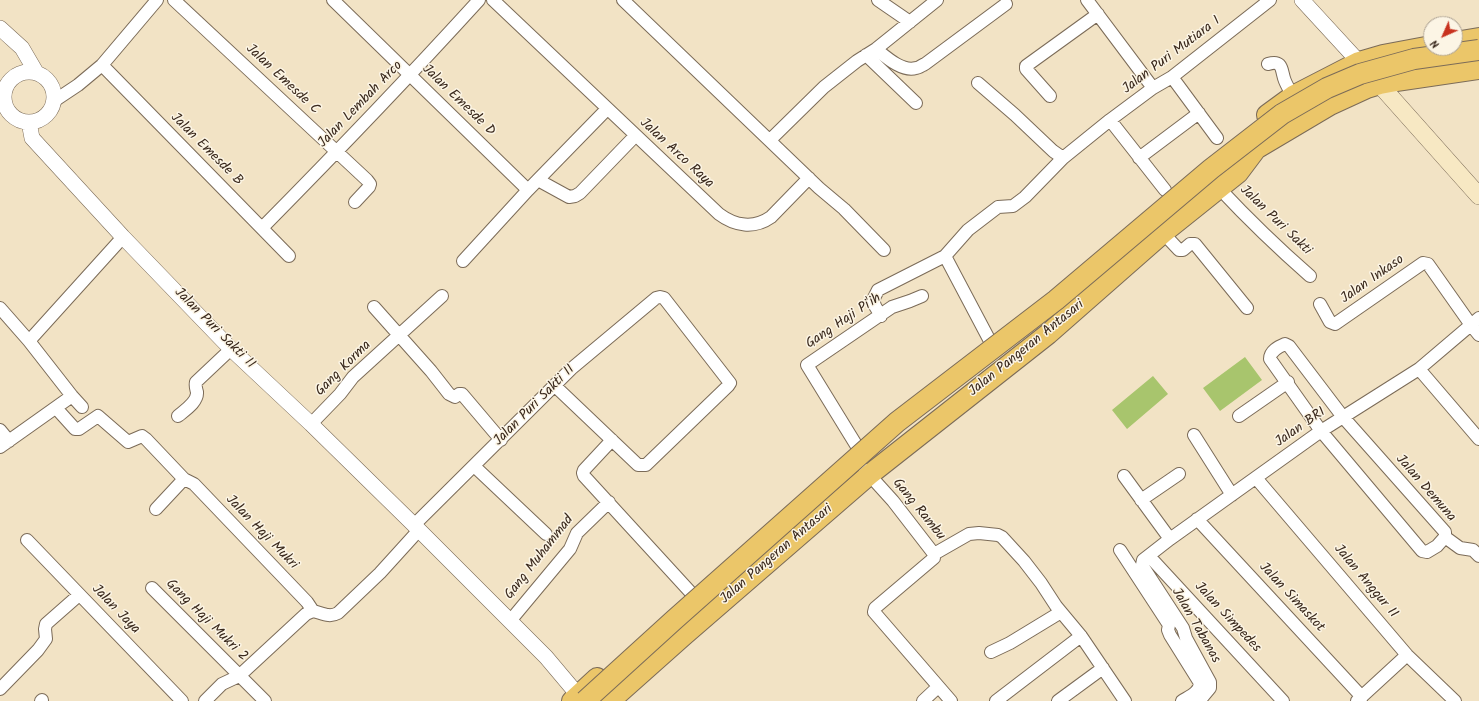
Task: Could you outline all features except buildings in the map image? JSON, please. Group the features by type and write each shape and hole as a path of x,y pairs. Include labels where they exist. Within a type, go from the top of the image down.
{"main road":[{"path":"1463,41 1479,38"},
{"name":"Jalan Pangeran Antasari","path":"580,699 855,450 1013,325 1204,162 1293,96 1359,62 1383,55 1423,48"},
{"path":"580,699 674,620 897,422 1056,300 1211,168 1282,114 1327,88 1360,74 1414,59 1479,50"},
{"path":"1359,62 1379,90 1479,196"},
{"name":"Jalan Pangeran Antasari","path":"610,701 869,475 1048,334 1163,232 1238,173 1256,149 1330,105 1379,90 1479,69"},
{"path":"598,701 906,430 1050,318 1111,264 1233,162 1256,149"},
{"path":"690,598 703,619"}],"street":[{"path":"54,101 78,86 102,65 157,0"},
{"name":"Jalan Emesde C","path":"174,0 370,184 355,202"},
{"name":"Jalan Emesde D","path":"333,0 528,190"},
{"name":"Jalan Lembah Arco","path":"262,228 411,75 479,0"},
{"name":"Jalan Arco Raya","path":"493,0 635,136 727,220 738,224 755,225 764,222 771,217 809,178"},
{"path":"623,0 809,178 844,209 884,250"},
{"path":"878,0 910,22"},
{"path":"770,140 814,96 937,0"},
{"path":"1087,0 1153,88"},
{"name":"Jalan Puri Mutiara I","path":"945,256 968,230 998,207 1012,206 1025,197 1063,158 1110,120 1153,88 1172,76 1270,0"},
{"path":"1302,0 1359,62"},
{"path":"871,52 887,58 903,67 915,69 925,64 1006,4"},
{"path":"1050,96 1026,69 1026,66 1098,14"},
{"path":"0,28 22,48 36,72"},
{"path":"871,52 916,103"},
{"path":"1268,64 1273,62 1279,64 1283,69 1284,80 1293,96"},
{"name":"Jalan Emesde B","path":"102,65 289,256"},
{"path":"24,72 36,72 49,81 54,90 54,101 46,116 38,121 29,122 19,120 10,114 5,105 4,95 6,85 12,77 24,72"},
{"path":"1172,76 1217,138"},
{"path":"978,83 1063,158"},
{"path":"463,261 528,190 607,109"},
{"path":"1139,158 1199,113"},
{"path":"1110,120 1165,190"},
{"name":"Jalan Puri Sakti II","path":"29,122 32,138 123,237 231,349 311,424 546,657 580,699"},
{"path":"538,180 569,197 575,196 580,193 635,136"},
{"name":"Jalan Puri Sakti","path":"1219,188 1274,244 1310,276"},
{"path":"1163,232 1179,250 1183,250 1190,244 1195,244 1247,308"},
{"path":"29,341 123,237"},
{"path":"881,316 873,300 878,290 945,256 991,342"},
{"name":"Jalan Inkaso","path":"1320,304 1330,322 1336,324 1423,263 1426,263 1475,322"},
{"name":"Gang Korma","path":"311,424 354,377 442,296"},
{"name":"Gang Haji Pi'ih","path":"855,450 807,365 881,316 892,307 910,302 922,296"},
{"name":"Jalan Puri Sakti II","path":"313,611 328,616 333,616 338,613 380,573 416,528 474,466 572,369 656,298 664,298 730,383 646,465 638,465 612,440"},
{"path":"374,307 449,394 453,397 456,397 459,394 465,396 501,440"},
{"path":"0,308 29,341 72,396 82,406"},
{"path":"1475,322 1479,335"},
{"name":"Jalan BRI","path":"1146,560 1170,539 1197,519 1321,431 1419,369 1475,322"},
{"name":"Jalan Demuna","path":"1285,344 1290,346 1343,417 1445,532 1445,538 1437,546 1427,552 1422,551 1321,431 1288,382 1270,359 1270,354 1285,344"},
{"path":"178,416 196,400 197,392 195,386 198,379 231,349"},
{"path":"1419,369 1479,439"},
{"path":"1239,416 1288,382"},
{"path":"555,386 612,440 583,473 690,598"},
{"path":"0,430 4,444 72,396"},
{"name":"Jalan Haji Mukri","path":"56,408 76,429 79,429 98,416 128,442 142,436 146,438 184,479 194,484 307,602 313,611"},
{"path":"1194,435 1232,495"},
{"name":"Gang Rambu","path":"855,450 869,475 893,501 934,554 934,558 875,608 874,612 938,687"},
{"path":"474,466 546,534"},
{"path":"1141,500 1179,474"},
{"path":"1124,476 1170,539"},
{"name":"Jalan Anggur II","path":"1256,478 1407,655 1448,698"},
{"path":"156,509 184,479"},
{"name":"Gang Muhammad","path":"510,621 570,549 577,532 609,502"},
{"name":"Jalan Simaskot","path":"1197,519 1360,699"},
{"path":"934,554 969,534 979,533 998,535 1002,537 1024,561 1061,612 1081,636 1125,701"},
{"path":"1445,538 1460,548 1473,550 1479,556"},
{"name":"Jalan Jaya","path":"27,540 182,701"},
{"path":"1120,550 1169,625 1168,630 1170,635 1200,683 1197,692 1182,701"},
{"name":"Jalan Tabanas","path":"1146,560 1210,682 1210,688 1200,701"},
{"name":"Jalan Simpedes","path":"1146,560 1283,701"},
{"name":"Gang Haji Mukri 2","path":"152,588 264,701"},
{"path":"0,689 38,650 46,639 46,624 79,595"},
{"path":"204,701 222,684 239,676 306,614 313,611"},
{"path":"991,652 1010,643 1061,612"},
{"path":"996,701 1081,636"},
{"path":"1360,699 1407,655"},
{"path":"1058,701 1103,668"},
{"path":"923,701 938,687 951,701"}],"green space":[{"path":"1245,357 1262,380 1220,411 1203,388"},
{"path":"1153,376 1168,394 1127,429 1112,410"}]}
